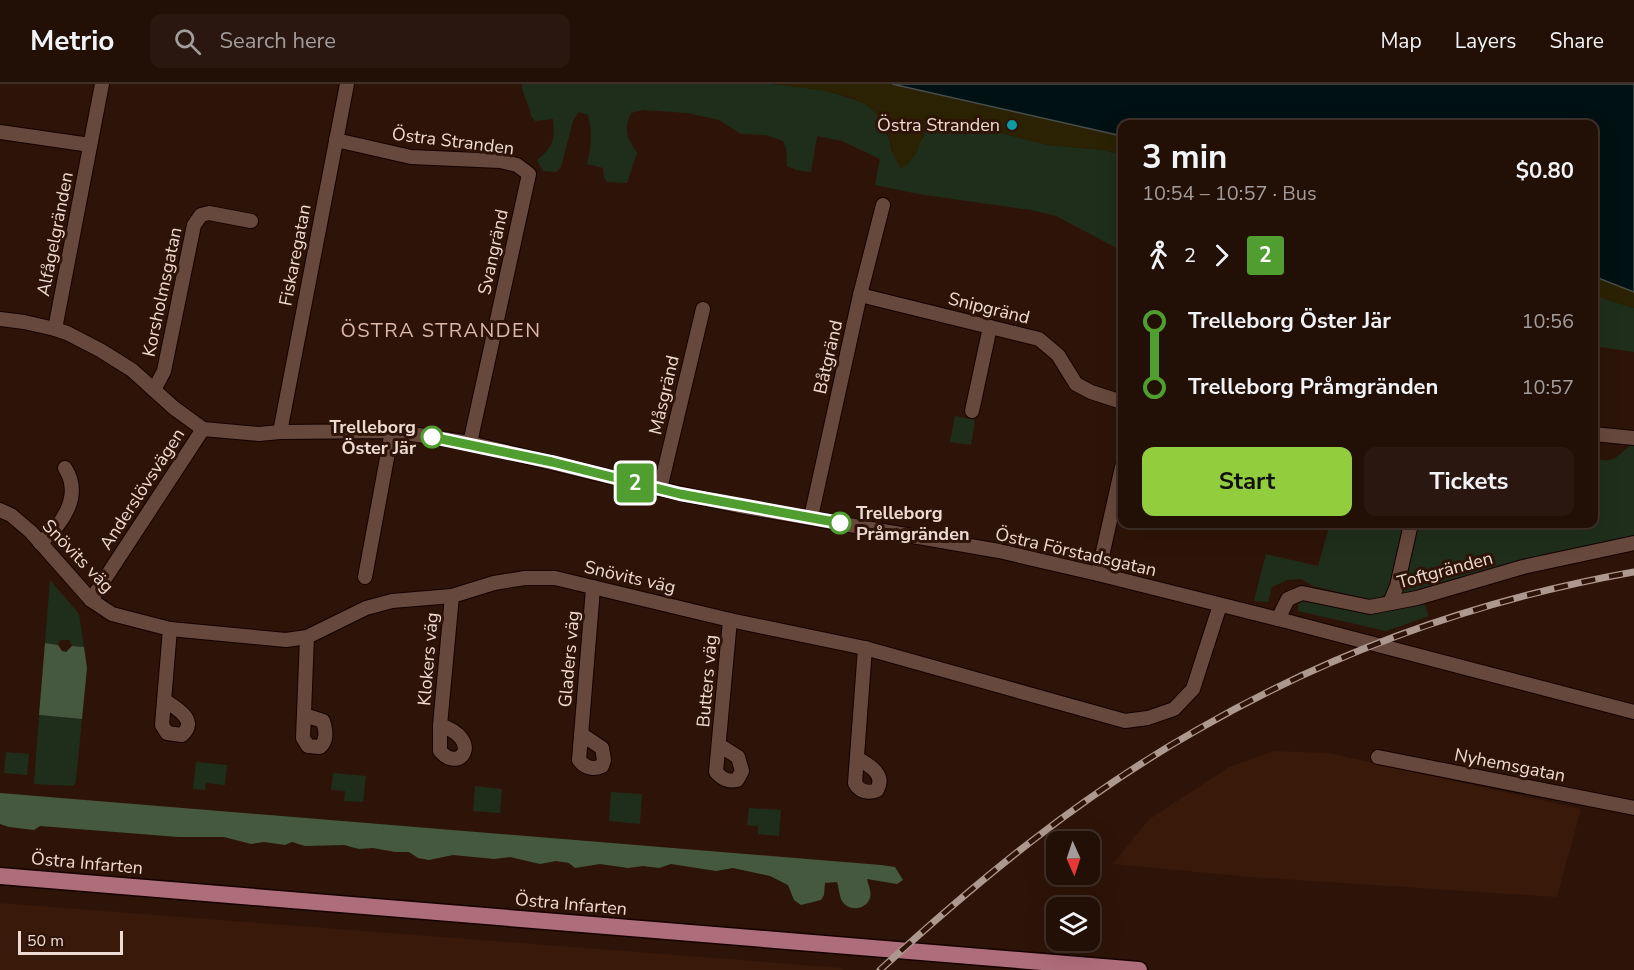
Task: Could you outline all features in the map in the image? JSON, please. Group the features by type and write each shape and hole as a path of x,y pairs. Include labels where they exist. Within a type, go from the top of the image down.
{"main road":[{"name":"Östra Infarten","path":"0,876 1139,970"}],"street":[{"name":"Alfågelgränden","path":"55,329 102,84"},
{"name":"Fiskaregatan","path":"280,432 347,84"},
{"path":"0,132 90,145"},
{"name":"Östra Stranden","path":"336,140 411,157 500,162 517,165 529,174"},
{"name":"Svangränd","path":"470,444 529,174"},
{"name":"Båtgränd","path":"811,517 860,295 883,205"},
{"name":"Korsholmsgatan","path":"154,390 164,371 194,225 201,215 210,213 250,221"},
{"name":"Snipgränd","path":"860,295 1039,339 1058,355 1076,384 1091,392 1118,401"},
{"name":"Måsgränd","path":"660,489 703,309"},
{"path":"0,319 55,329 75,337 132,370 203,429"},
{"path":"972,411 990,327"},
{"name":"Östra Förstadsgatan","path":"203,429 259,434 392,431 470,444 740,506 999,551 1278,619 1634,712"},
{"name":"Anderslövsvägen","path":"91,600 203,429"},
{"path":"365,577 392,431"},
{"path":"1598,434 1634,438"},
{"path":"40,543 49,535 68,506 72,491 71,479 64,468"},
{"path":"1098,574 1118,485"},
{"name":"Snövits väg","path":"0,510 11,515 40,543 91,600 112,614 170,629 286,640 308,637 366,608 392,601 452,596 525,578 555,578 730,620 866,648 1125,721 1148,718 1174,709 1193,688 1220,605"},
{"path":"1390,603 1397,586 1410,528"},
{"name":"Toftgränden","path":"1278,619 1288,599 1302,593 1370,607 1523,567 1634,543"},
{"name":"Gladers väg","path":"581,734 593,587"},
{"name":"Klokers väg","path":"440,725 452,596"},
{"name":"Butters väg","path":"719,745 730,620"},
{"path":"164,700 170,629"},
{"path":"304,715 308,637"},
{"path":"857,758 866,648"},
{"name":"Nyhemsgatan","path":"1378,757 1634,808"}],"shaded area":[{"path":"892,84 1634,84 1634,292 1598,278 1598,120 1118,120 1118,135"},
{"path":"1274,751 1329,753 1581,809 1557,897 1250,877 1113,864 1148,820 1229,767"},
{"path":"0,903 844,968 842,970 0,970"}],"green space":[{"path":"522,84 772,84 823,90 865,103 875,112 889,139 892,152 923,138 925,130 934,123 990,130 1048,145 1104,150 1118,154 1118,249 1056,216 875,185 880,159 842,141 817,136 811,172 796,170 787,166 786,148 783,141 766,135 741,134 719,120 688,113 643,110 631,113 627,134 637,153 627,183 607,182 603,168 587,164 591,128 588,115 579,112 573,121 561,167 556,172 543,171 537,160 547,151 552,142 553,119 535,121"},
{"path":"1598,297 1634,308 1634,352 1598,347"},
{"path":"955,416 975,420 971,445 950,442"},
{"path":"1634,443 1634,540 1402,596 1400,593 1415,528 1598,528 1598,459 1611,460"},
{"path":"1329,528 1407,528 1389,592 1379,598 1370,600 1313,586 1301,579 1287,580 1272,587 1268,602 1254,601 1266,554 1318,566"},
{"path":"50,580 79,614 84,647 72,646 69,640 60,640 58,645 45,643"},
{"path":"1304,601 1423,601 1429,616 1386,631 1298,611 1298,604"},
{"path":"45,643 58,645 62,651 66,652 72,646 84,647 87,668 82,719 39,715"},
{"path":"39,715 82,719 76,781 73,786 34,784"},
{"path":"6,752 29,754 27,775 4,773"},
{"path":"196,762 227,765 225,785 206,783 205,790 193,789"},
{"path":"333,773 366,776 363,802 344,801 345,791 331,790"},
{"path":"475,786 502,789 500,813 473,811"},
{"path":"611,792 642,794 640,824 609,821"},
{"path":"0,793 881,865 895,867 903,880 897,884 867,879 870,898 865,905 857,908 845,905 841,899 837,882 825,883 821,900 801,905 794,900 788,885 770,876 733,868 716,871 671,864 659,868 643,866 628,868 600,864 575,868 569,863 556,861 540,864 510,857 494,859 453,855 429,860 418,858 409,852 373,848 359,849 344,845 305,846 292,842 285,845 264,842 251,844 224,837 178,837 40,826 34,830 9,827 0,824"},
{"path":"749,808 781,810 779,836 758,834 758,826 747,825"}],"sand":[{"name":"Östra Stranden","path":"772,84 892,84 1118,135 1118,154 1104,150 1048,145 990,130 934,123 925,130 917,152 907,165 901,168 883,126 869,107 857,100 812,89"},
{"path":"1598,278 1634,292 1634,308 1598,297"}],"railway":[{"path":"880,970 954,904 1072,811 1154,755 1248,702 1354,653 1464,613 1577,583 1634,572"}],"bus line":[{"name":"2","path":"432,437 552,462 680,494 840,523"}],"place":[{"name":"Östra Stranden","path":"1012,125"},
{"name":"Trelleborg Öster Jär","path":"432,437"},
{"name":"Trelleborg Pråmgränden","path":"840,523"}],"district":[{"name":"ÖSTRA STRANDEN","path":"441,330"}]}
